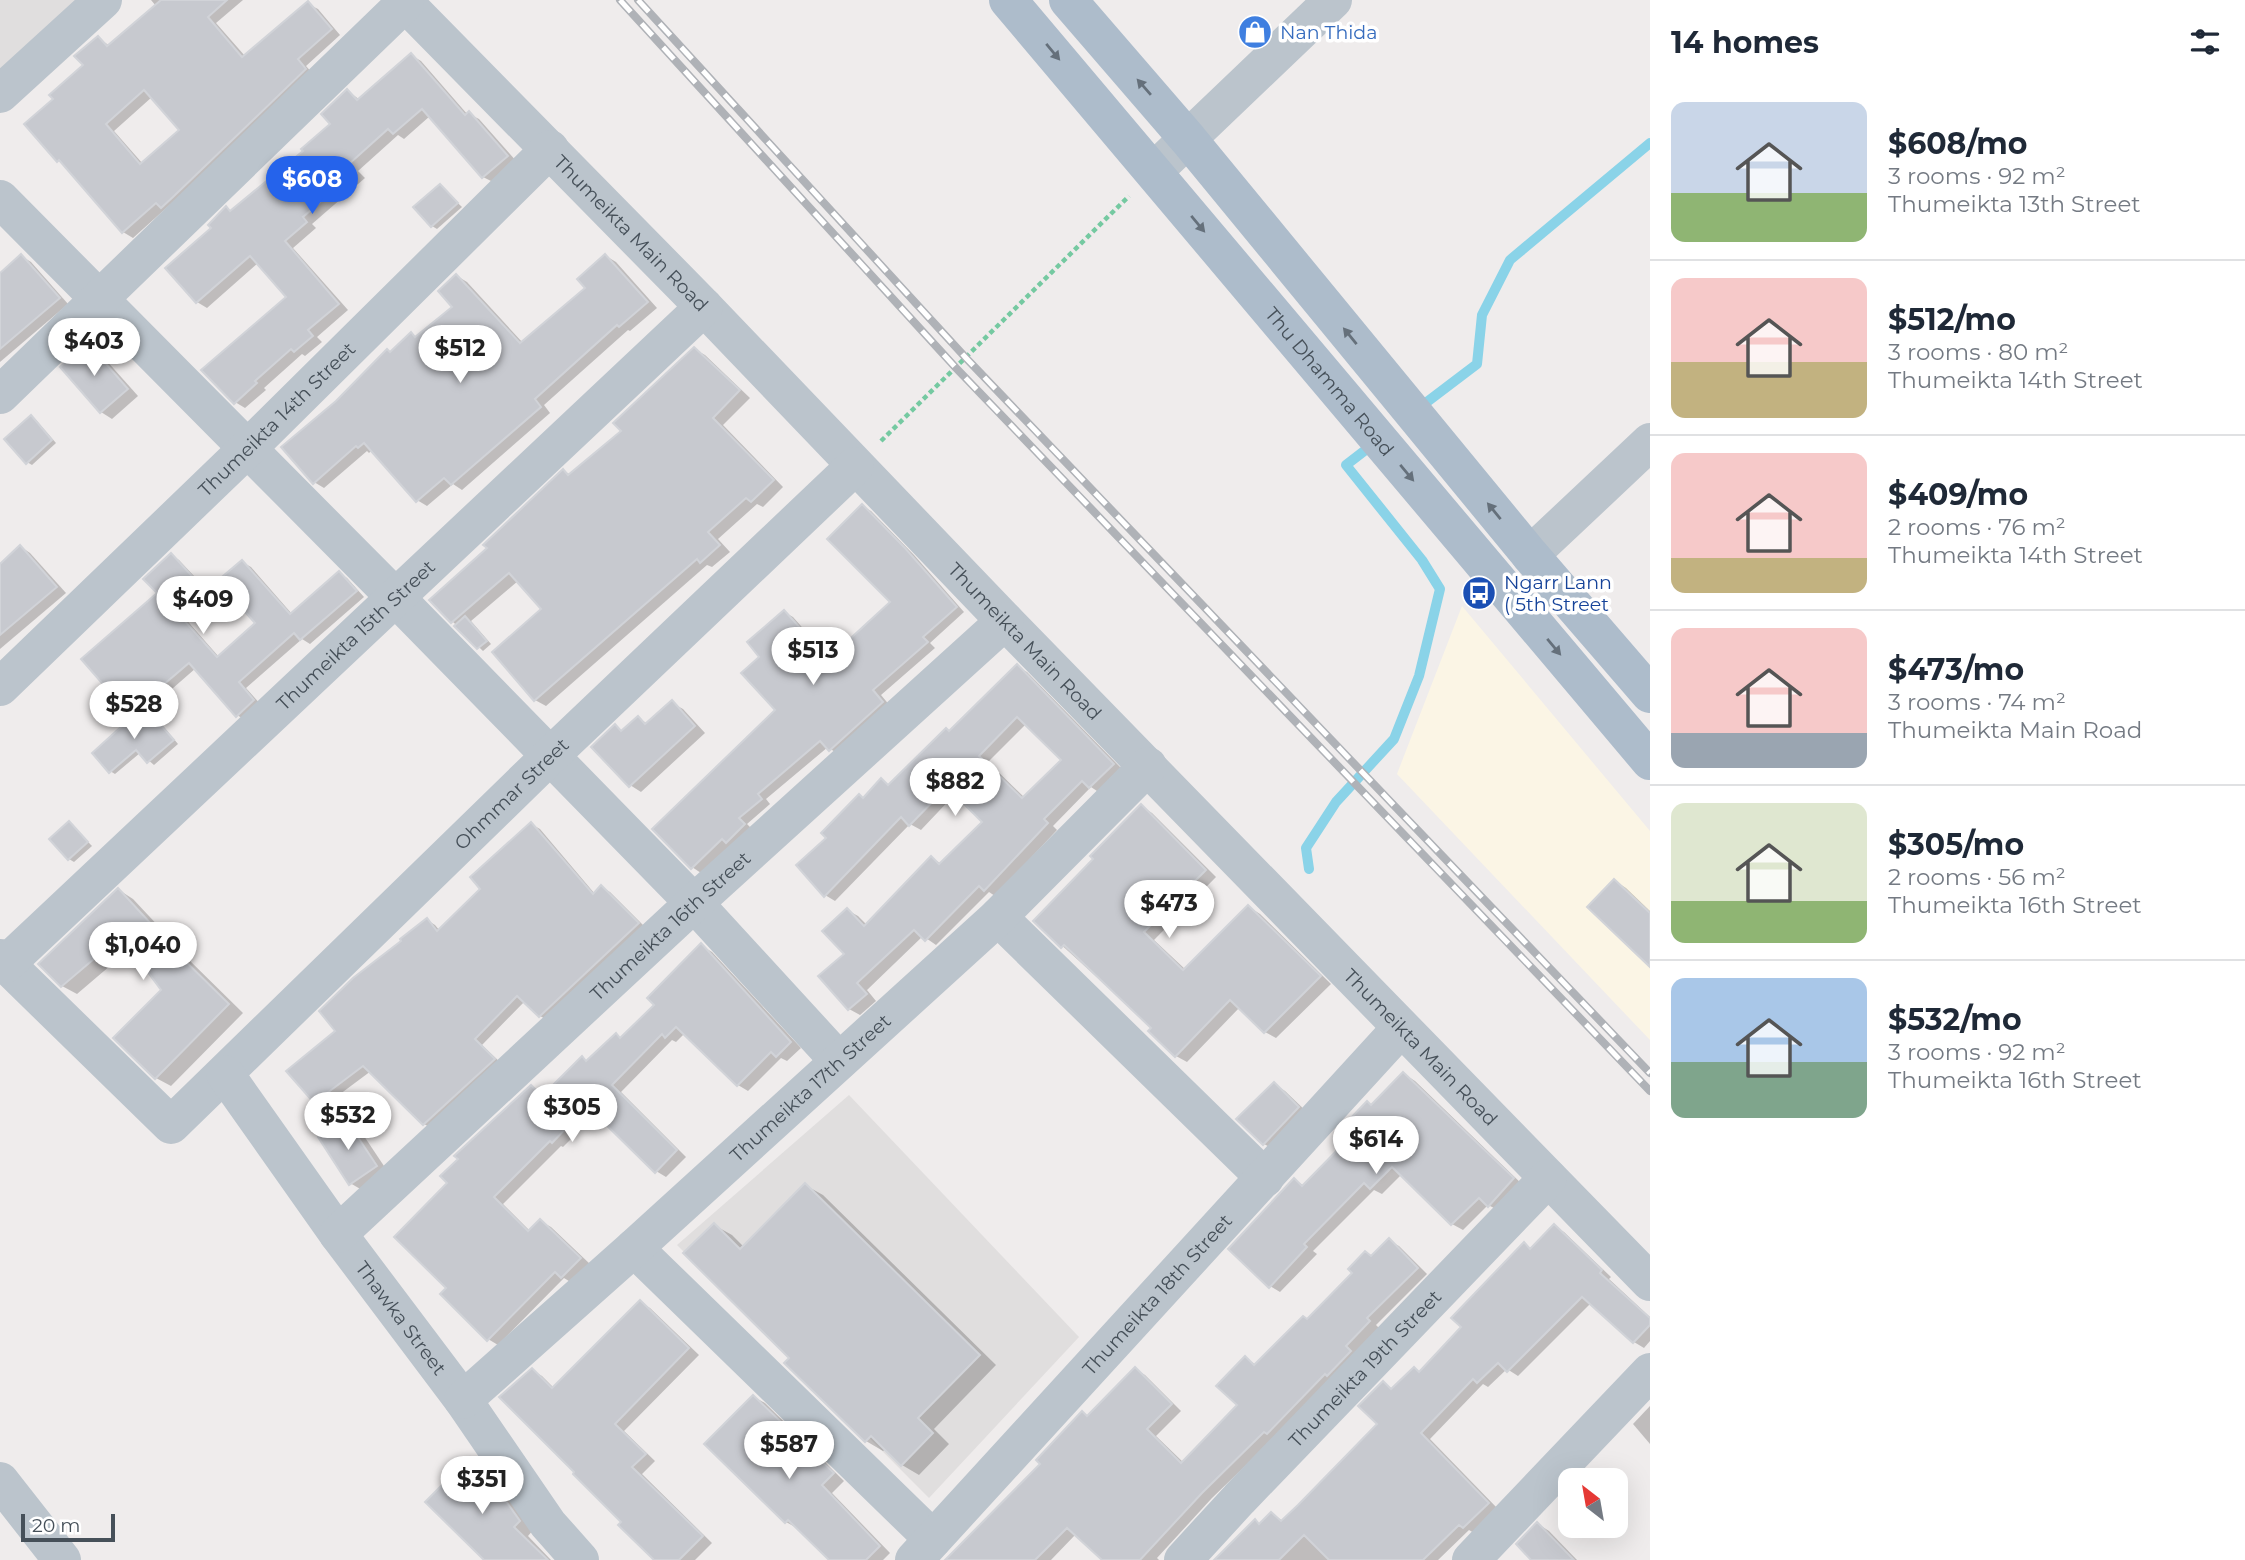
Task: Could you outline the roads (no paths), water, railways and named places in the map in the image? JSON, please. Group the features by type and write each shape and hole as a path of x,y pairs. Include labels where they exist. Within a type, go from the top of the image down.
{"main road":[{"name":"Thu Dhamma Road","path":"1009,0 1650,761"},
{"path":"1068,0 1188,139 1530,555 1650,694"}],"street":[{"path":"0,94 103,0"},
{"path":"1154,172 1333,0"},
{"path":"0,394 403,1"},
{"name":"Thumeikta Main Road","path":"403,1 704,307 1005,621 1650,1282"},
{"name":"Thumeikta 14th Street","path":"0,687 248,448 550,149"},
{"path":"0,199 396,597 694,903 839,1060"},
{"name":"Thumeikta 15th Street","path":"3,961 704,307"},
{"path":"1530,555 1650,442"},
{"name":"Ohmmar Street","path":"3,961 171,1125 550,756 855,466"},
{"name":"Thumeikta 16th Street","path":"338,1234 694,903 1005,621"},
{"name":"Thumeikta 17th Street","path":"463,1399 634,1248 998,917 1148,766"},
{"path":"998,917 1265,1178"},
{"name":"Thumeikta 18th Street","path":"923,1550 1401,1028"},
{"name":"Thawka Street","path":"225,1074 338,1234 463,1399 548,1524 580,1560"},
{"name":"Thumeikta 19th Street","path":"1184,1560 1239,1499 1548,1178"},
{"path":"634,1248 923,1550"},
{"path":"1471,1560 1650,1372"},
{"path":"0,1480 62,1560"}],"waterway":[{"path":"1419,408 1477,364 1482,315 1510,260 1650,143"},
{"path":"1309,869 1306,848 1336,802 1394,739 1419,676 1440,589 1422,560 1346,465 1372,445"}],"railway":[{"path":"620,0 956,368 1650,1091"},
{"path":"638,0 966,358 1650,1073"}],"place":[{"name":"Nan Thida","path":"1255,32"},
{"name":"Ngarr Lann ( 5th Street","path":"1479,593"}]}
